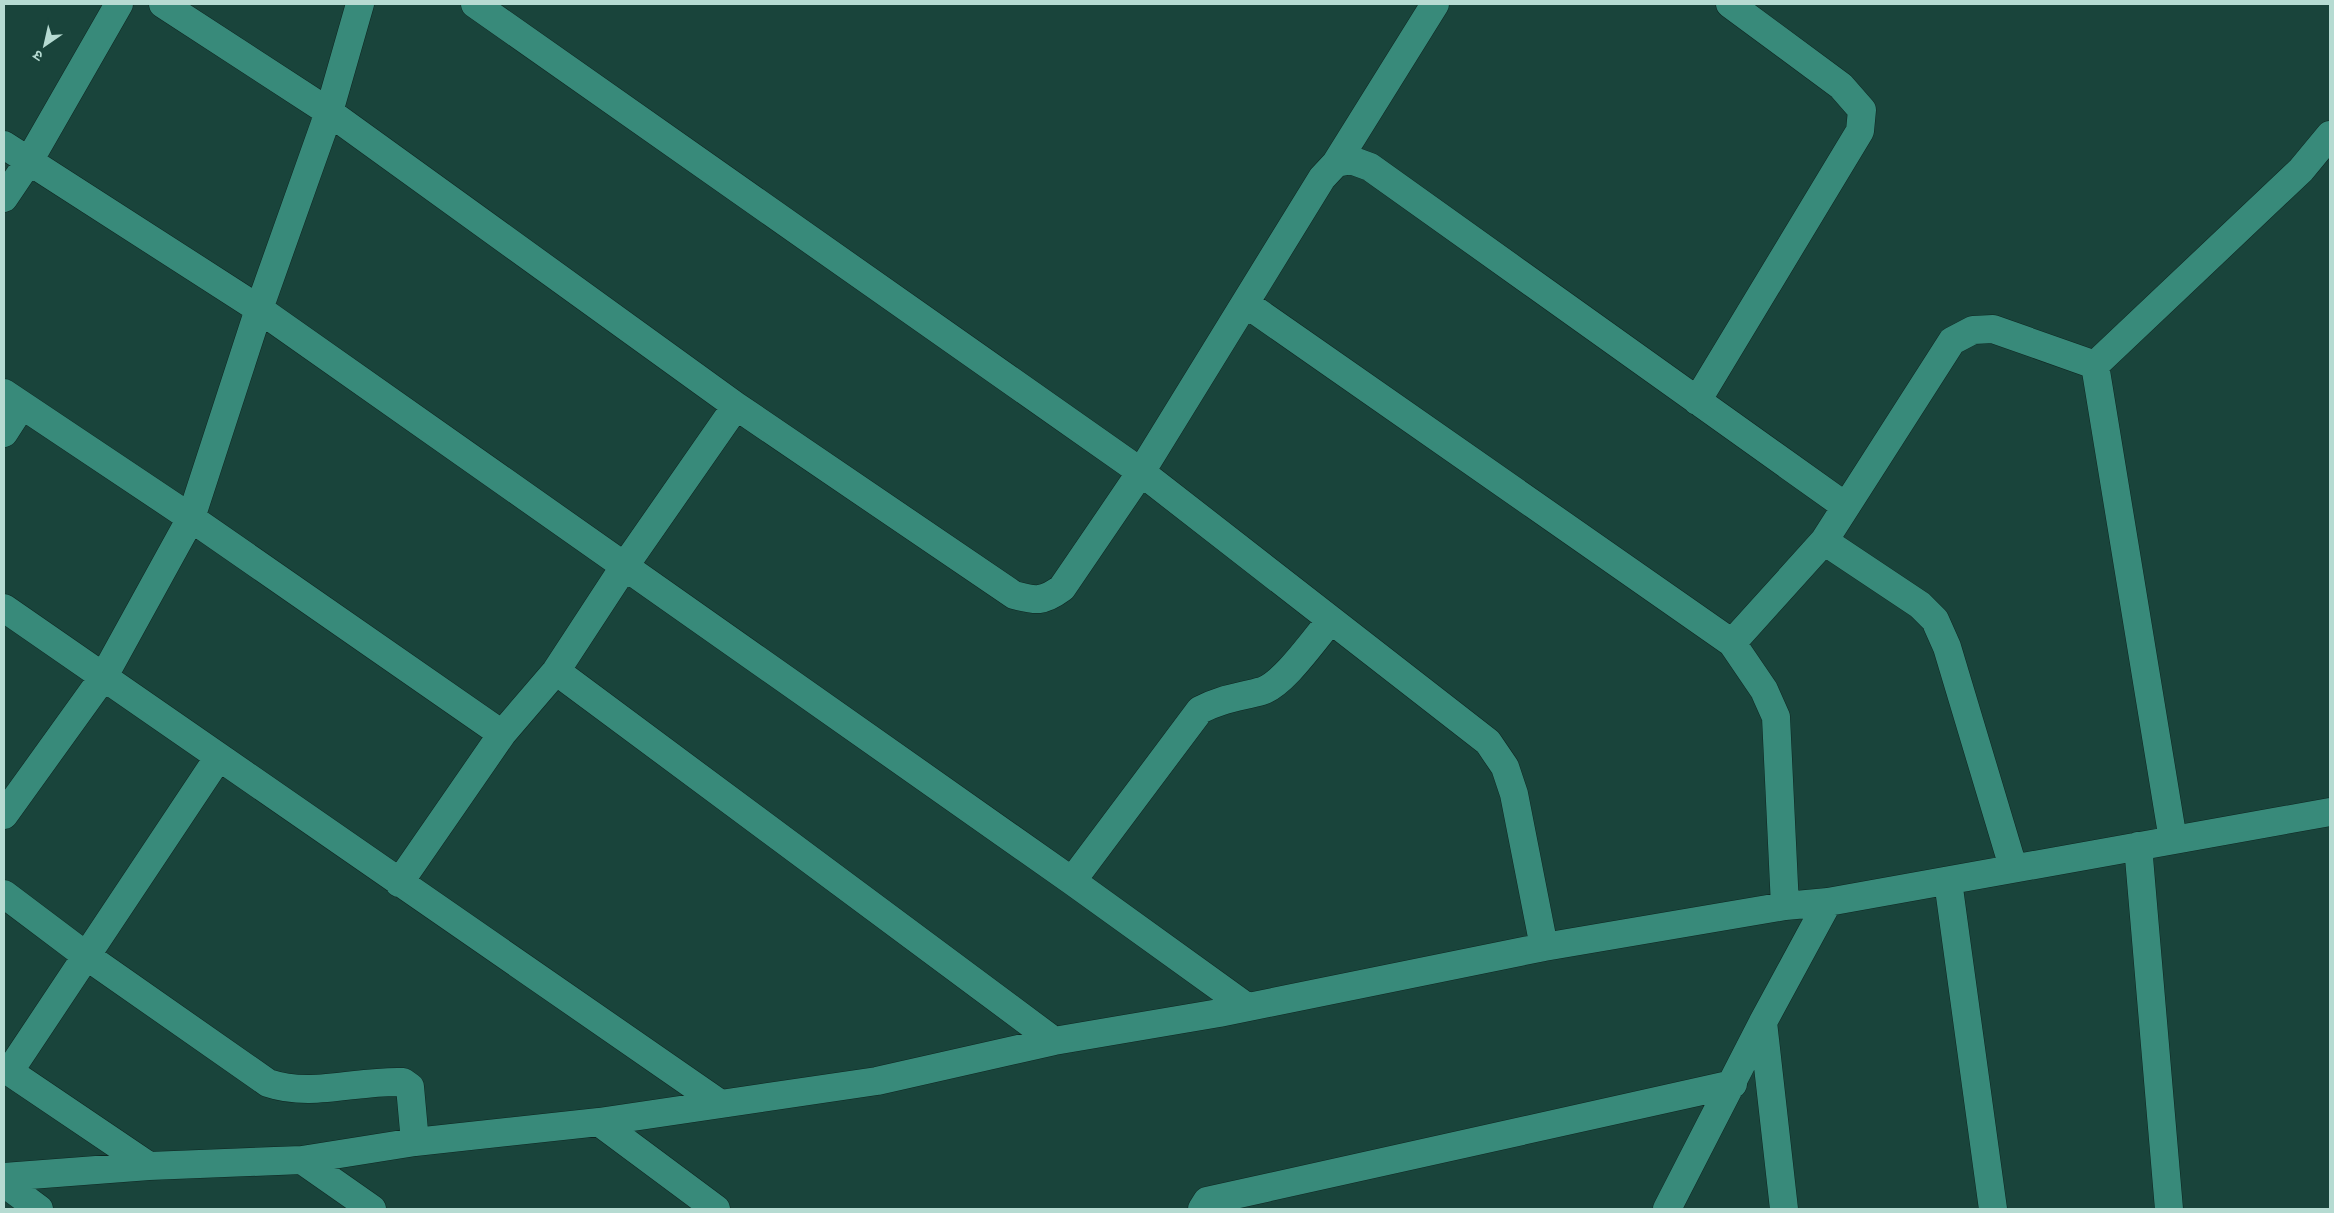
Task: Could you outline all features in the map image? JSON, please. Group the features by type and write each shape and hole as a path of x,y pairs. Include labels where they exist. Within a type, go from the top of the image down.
{"street":[{"path":"4,198 29,161 119,4"},
{"path":"163,4 329,112 736,406 1014,595 1034,600 1049,598 1062,588 1141,472 1322,178 1336,163 1435,4"},
{"path":"4,815 104,676 191,518 259,309 329,112 360,4"},
{"path":"475,4 1141,472 1488,742 1505,767 1514,794 1544,947"},
{"path":"1697,401 1860,132 1862,110 1841,86 1730,4"},
{"path":"2095,365 2301,170 2330,135"},
{"path":"4,145 259,309 1072,881 1247,1007"},
{"path":"1336,163 1351,160 1370,167 1845,506"},
{"path":"1245,303 1732,643 1764,690 1776,717 1786,906"},
{"path":"1732,643 1824,540 1952,340 1973,330 1993,329 2095,365"},
{"path":"2095,365 2173,840"},
{"path":"4,433 13,399 191,518 502,734"},
{"path":"399,882 502,734 556,671 624,567 736,406"},
{"path":"1824,540 1920,604 1935,620 1947,647 2013,867"},
{"path":"4,608 104,676 218,758 719,1103"},
{"path":"1072,881 1200,710 1214,702 1263,690 1279,681 1331,620"},
{"path":"556,671 1054,1041"},
{"path":"149,1166 7,1070 218,758"},
{"path":"4,1177 149,1166 302,1160 415,1142 599,1122 877,1081 1054,1041 1139,1028 1544,947 1786,906 1828,902 1948,881 2013,867 2330,812"},
{"path":"2138,846 2169,1209"},
{"path":"1948,881 1993,1209"},
{"path":"4,894 85,956 268,1083 286,1089 304,1090 402,1082 410,1087 415,1142"},
{"path":"1667,1209 1733,1084 1763,1022 1828,902"},
{"path":"1763,1022 1784,1209"},
{"path":"1210,1206 1733,1084"},
{"path":"599,1122 716,1209"},
{"path":"302,1160 372,1209"},
{"path":"4,1183 38,1209"}]}
